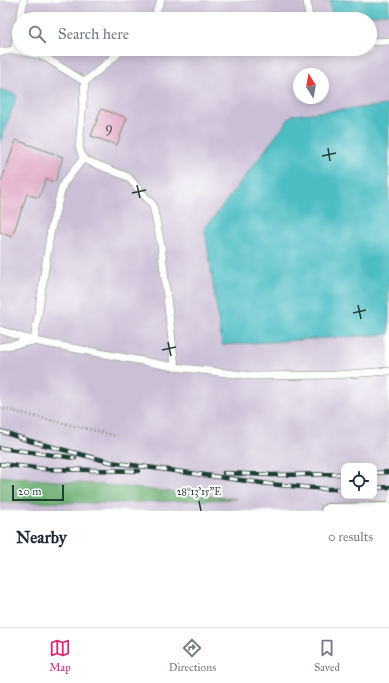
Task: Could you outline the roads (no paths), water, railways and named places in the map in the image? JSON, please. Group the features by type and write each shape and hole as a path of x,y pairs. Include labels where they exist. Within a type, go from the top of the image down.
{"street":[{"path":"328,511 389,510"}],"lane":[{"path":"21,12 24,0"},
{"path":"156,12 162,0"},
{"path":"308,0 309,12"},
{"path":"377,42 389,41"},
{"path":"0,52 12,50"},
{"path":"43,56 85,82"},
{"path":"83,159 79,146 85,82 115,56"},
{"path":"34,341 51,229 64,184 83,159"},
{"path":"83,159 128,177 153,205 161,245 175,367"},
{"path":"0,330 34,341 175,367 253,376 335,375 389,371"},
{"path":"0,347 34,341"}],"water":[{"path":"330,0 389,0 389,14 377,15 377,12 331,12"},
{"path":"0,89 17,95 0,144"},
{"path":"389,105 389,334 222,345 205,229 292,115"}],"railway":[{"path":"0,431 30,441 110,462 269,484 341,489"},
{"path":"0,448 75,458"},
{"path":"0,464 44,469 138,471"},
{"path":"377,473 389,472"},
{"path":"224,473 272,475 341,474"},
{"path":"377,488 389,487"}]}
